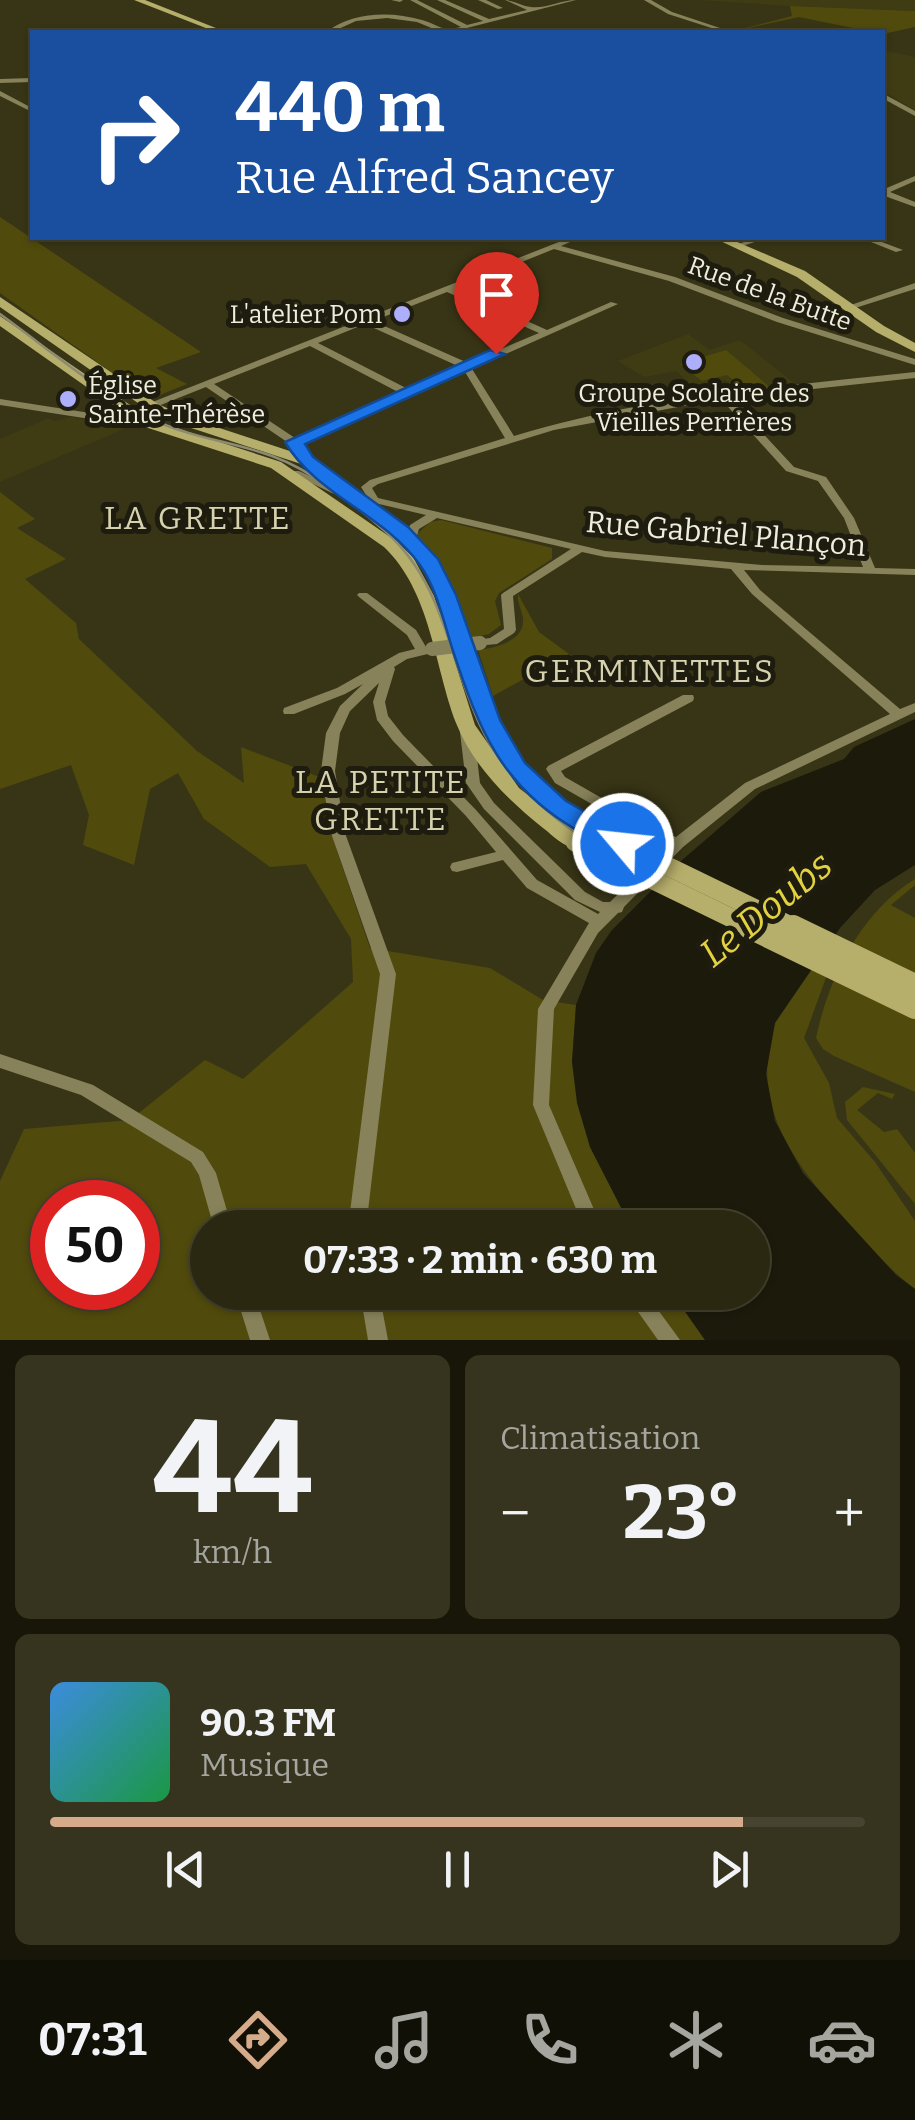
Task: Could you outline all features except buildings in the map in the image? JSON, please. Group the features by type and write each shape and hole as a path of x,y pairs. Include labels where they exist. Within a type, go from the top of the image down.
{"main road":[{"path":"138,0 217,30"},
{"path":"726,240 801,274 915,348"},
{"path":"0,301 153,407 184,422 306,461 358,491 411,540 438,577 488,720 503,749 536,790 583,835 915,1007"},
{"path":"0,320 133,414 164,430 276,465 390,544 414,570 426,596 466,725 512,794 551,827 583,835 915,986"}],"street":[{"path":"413,0 466,27"},
{"path":"440,0 488,21"},
{"path":"481,0 500,8"},
{"path":"508,0 534,10"},
{"path":"454,30 574,0"},
{"path":"647,0 723,30"},
{"path":"642,10 662,8"},
{"path":"332,30 344,23 380,18 412,20 440,30"},
{"path":"0,81 30,80"},
{"path":"0,93 30,109"},
{"path":"885,97 915,114"},
{"path":"885,193 915,178"},
{"path":"885,193 915,205"},
{"path":"0,402 102,418 133,414 570,240"},
{"path":"740,245 756,240"},
{"path":"871,240 899,250"},
{"name":"Rue de la Butte","path":"554,246 672,280 915,362"},
{"path":"849,307 915,286"},
{"path":"449,288 544,332"},
{"path":"294,442 614,304"},
{"path":"367,322 466,366 511,439"},
{"path":"312,344 408,393"},
{"path":"358,491 511,439 604,416 724,396 915,375"},
{"path":"209,385 294,442 306,461"},
{"path":"724,396 790,468 819,476 849,518 871,572"},
{"name":"Rue Gabriel Plançon","path":"276,465 316,485 358,491 579,549 734,566 915,572"},
{"path":"411,540 414,527 433,510"},
{"path":"289,711 341,691 392,662 427,649 493,641 510,630 508,595 579,549"},
{"path":"734,566 756,592 898,714"},
{"path":"364,596 427,649"},
{"path":"392,662 379,702 382,717 532,884 601,923"},
{"path":"359,1210 388,974 338,833 328,771 333,732 345,708 392,662"},
{"path":"676,846 560,780 554,769 688,698"},
{"path":"585,1210 540,1105 546,1009 593,929 676,846 750,786 915,706"},
{"path":"466,725 473,784 488,806 580,896 601,907 617,908"},
{"path":"457,867 506,854"},
{"path":"0,1061 87,1090 197,1157 207,1173 218,1210"},
{"path":"250,1310 260,1340"},
{"path":"372,1310 378,1340"},
{"path":"646,1310 670,1340"}],"shaded area":[{"path":"700,0 915,0 915,11 790,6"},
{"path":"790,6 915,11 915,27 885,34 885,30 863,30 799,17 738,30 792,16"},
{"path":"885,51 915,57 915,110 885,92"},
{"path":"0,217 201,352 156,368 187,384 155,397 145,396 0,293"},
{"name":"Groupe Scolaire des Vieilles Perrières","path":"688,334 710,350 740,340 798,386 738,391 725,380 693,386 676,371 644,377 618,361"},
{"path":"726,350 771,388 745,390 727,375 702,381 680,364"},
{"path":"72,417 124,429 0,482 0,439 49,418 54,421"},
{"path":"0,492 35,519 17,528 66,559 25,579 76,623 79,639 197,751 244,783 241,747 322,778 337,851 370,948 490,968 543,1000 576,1005 572,1062 590,1147 622,1210 190,1210 190,1310 684,1310 705,1340 0,1340 0,1181 24,1129 130,1120 205,1060 243,1079 353,982 351,939 306,864 270,867 204,819 178,773 150,789 134,865 83,845 89,815 71,765 0,789"},
{"path":"441,520 552,548 552,559 499,593 495,601 501,625 489,634 468,639 450,582 438,560 416,535 430,522"},
{"path":"518,594 539,632 569,654 493,696 478,650 507,642 519,633 523,619"},
{"path":"915,879 915,885 891,905 915,918 915,1092 834,1056 816,1038 829,992 850,948 879,909"},
{"path":"812,968 827,975 804,1038 829,1083 837,1118 875,1162 915,1221 915,1289 873,1250 812,1181 783,1135 773,1110 768,1056 774,1026"},
{"path":"863,1087 895,1094 892,1099 878,1093 857,1110 884,1132 897,1129 915,1153 915,1204 847,1120 845,1102"}],"water":[{"name":"Le Doubs","path":"915,719 915,865 875,890 840,928 775,1023 766,1074 775,1121 803,1173 896,1275 915,1289 915,1340 705,1340 684,1310 770,1310 770,1210 622,1210 590,1147 577,1103 572,1062 576,1005 596,953 612,930 681,861 761,792 844,759 854,747"}],"tram line":[{"path":"0,314 135,410 170,427 287,462 359,509 405,551 420,574 443,622 480,725 503,764 533,798 605,851 769,930"},
{"path":"764,927 915,1001"}],"place":[{"name":"L'atelier Pom","path":"402,314"},
{"name":"Groupe Scolaire des Vieilles Perrières","path":"694,362"},
{"name":"Église Sainte-Thérèse","path":"68,399"}],"district":[{"name":"LA GRETTE","path":"198,518"},
{"name":"GERMINETTES","path":"650,671"},
{"name":"LA PETITE GRETTE","path":"381,800"}],"route":[{"path":"496,354 294,442 306,461 401,531 431,564 446,595 488,720 516,768 557,807 590,829 623,844"}]}
